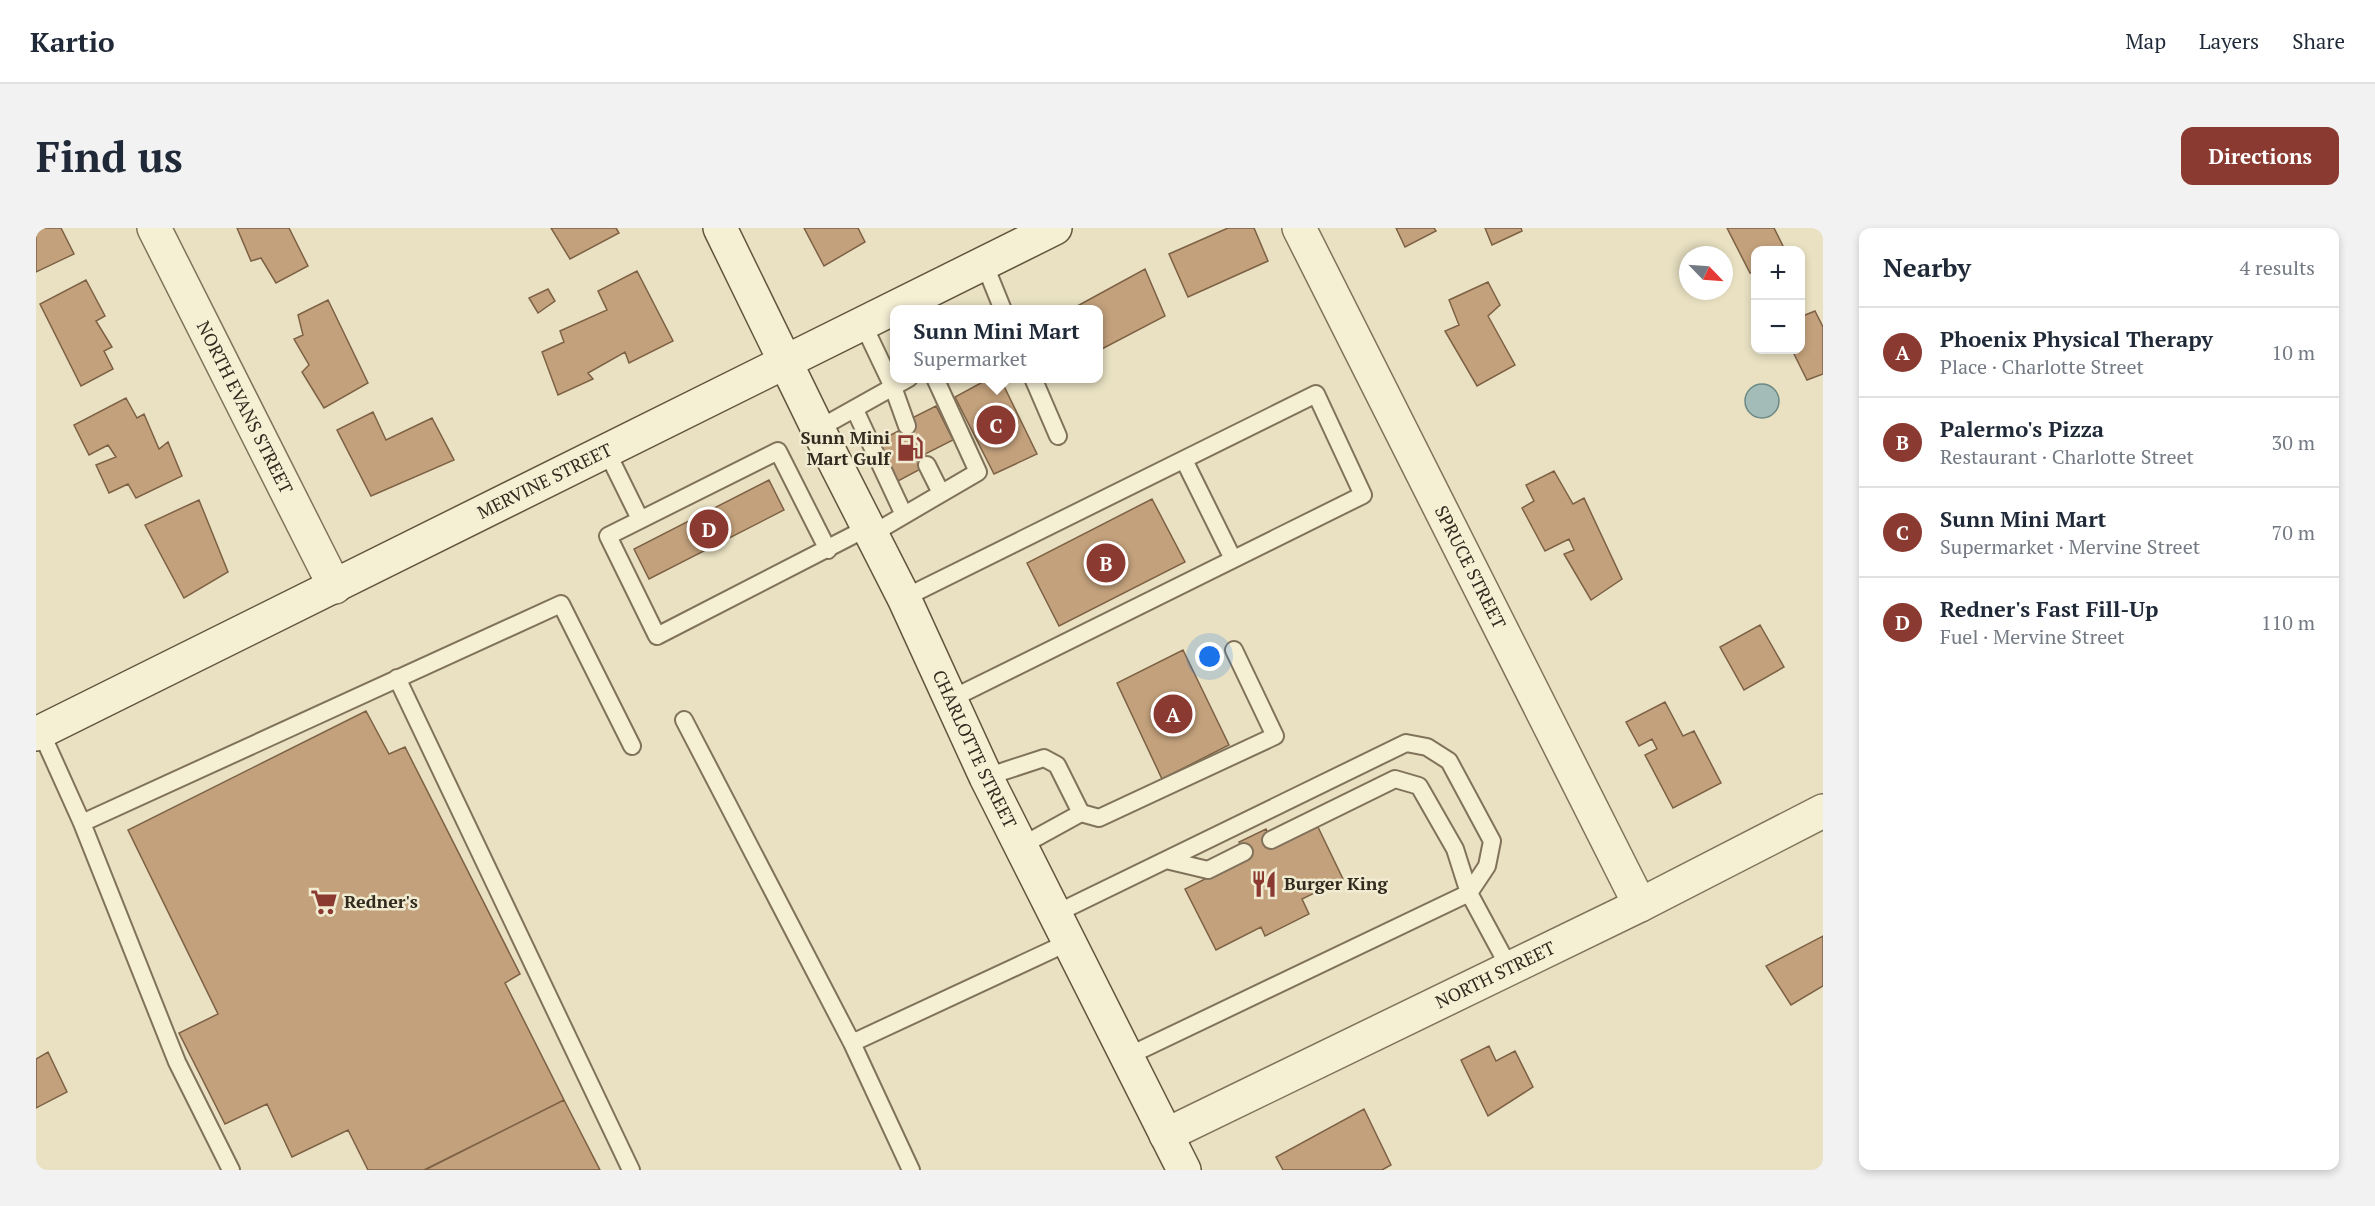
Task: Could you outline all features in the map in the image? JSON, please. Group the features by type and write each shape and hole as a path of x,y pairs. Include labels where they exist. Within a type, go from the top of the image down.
{"street":[{"name":"NORTH EVANS STREET","path":"154,228 335,587"},
{"name":"CHARLOTTE STREET","path":"720,228 904,598 986,777 1184,1170"},
{"name":"MERVINE STREET","path":"901,305 1056,228"},
{"name":"SPRUCE STREET","path":"1299,228 1640,906"},
{"name":"MERVINE STREET","path":"38,733 607,453 890,311"},
{"name":"NORTH STREET","path":"1166,1135 1640,906 1823,811"}],"lane":[{"path":"984,264 1001,305"},
{"path":"863,324 890,381"},
{"path":"891,383 907,426"},
{"path":"818,429 900,383"},
{"path":"828,550 778,451 608,536 657,636 828,550 904,515 978,472 937,383"},
{"path":"1035,383 1058,436"},
{"path":"904,598 1316,394 1363,495 951,699"},
{"path":"855,410 904,515"},
{"path":"607,453 640,519"},
{"path":"1184,460 1233,559"},
{"path":"927,465 941,493"},
{"path":"82,823 561,604 632,746"},
{"path":"1021,846 1081,813 1099,818 1275,736 1234,650"},
{"path":"397,678 631,1170"},
{"path":"684,720 852,1043 911,1170"},
{"path":"38,733 82,823 177,1062 231,1170"},
{"path":"852,1043 1062,928 1166,860 1406,743 1427,747 1449,761 1492,842 1487,866 1469,893 1126,1057"},
{"path":"986,777 1044,759 1057,765 1081,813"},
{"path":"1271,840 1395,779 1419,786 1455,849 1469,893 1510,969"},
{"path":"1166,860 1208,870 1244,852"}],"water":[{"path":"1762,384 1774,389 1779,401 1774,413 1762,418 1750,413 1745,401 1750,389"}],"building":[{"path":"36,228 61,228 74,254 36,272"},
{"path":"237,228 289,228 308,266 276,283 261,258 251,261"},
{"path":"551,228 616,228 619,233 570,259"},
{"path":"804,228 858,228 865,242 824,266"},
{"path":"1228,228 1254,228 1268,261 1188,297 1169,254"},
{"path":"1396,228 1434,228 1436,231 1405,247"},
{"path":"1485,228 1521,228 1522,231 1492,245"},
{"path":"1727,228 1774,228 1783,246 1751,246 1750,273"},
{"path":"1145,269 1165,316 1103,348 1103,305 1079,305"},
{"path":"637,271 673,341 629,363 625,352 588,373 593,379 558,395 542,352 564,342 560,331 607,310 598,291"},
{"path":"86,280 105,316 96,321 112,347 104,351 113,369 81,386 40,304"},
{"path":"1488,282 1500,305 1488,316 1515,365 1477,386 1445,331 1459,325 1449,300"},
{"path":"548,289 555,301 538,313 529,298"},
{"path":"328,300 368,383 324,408 302,372 309,365 294,339 303,335 298,315"},
{"path":"1815,311 1823,327 1823,374 1807,380 1794,354 1805,354 1805,315"},
{"path":"981,383 1002,383 1037,454 994,474 955,397"},
{"path":"126,398 137,418 144,414 159,449 168,442 182,476 136,498 128,484 109,493 96,465 116,457 108,445 89,455 74,425"},
{"name":"Sunn Mini Mart Gulf","path":"936,406 953,440 925,454 930,464 898,481 879,441 910,425 908,420"},
{"path":"373,412 386,440 432,418 454,460 371,496 337,430"},
{"path":"1554,471 1573,504 1584,498 1622,579 1591,600 1564,554 1574,550 1569,539 1545,551 1522,508 1534,501 1526,485"},
{"path":"769,480 784,510 649,579 634,549"},
{"path":"1152,499 1185,562 1059,626 1027,563"},
{"path":"199,500 228,572 184,598 145,525"},
{"path":"1760,625 1784,667 1744,690 1720,647"},
{"path":"1183,650 1229,745 1162,779 1117,683"},
{"path":"1665,702 1683,736 1694,731 1721,783 1673,808 1645,755 1657,749 1652,739 1639,746 1626,722"},
{"name":"Redner's","path":"366,711 389,754 405,747 520,974 505,983 564,1100 424,1170 368,1170 348,1130 292,1157 267,1104 225,1124 179,1033 218,1014 128,830"},
{"name":"Burger King","path":"1316,823 1343,879 1302,899 1309,914 1265,936 1261,927 1216,950 1185,889 1247,858 1239,842 1266,829 1273,844"},
{"path":"1823,936 1823,986 1791,1005 1766,966"},
{"path":"1489,1046 1496,1061 1515,1051 1533,1087 1488,1116 1461,1060"},
{"path":"48,1052 67,1092 36,1108 36,1059"},
{"path":"564,1100 600,1170 425,1170"},
{"path":"1364,1109 1391,1165 1382,1170 1283,1170 1276,1157"}],"place":[{"name":"Sunn Mini Mart","path":"996,425"},
{"name":"Sunn Mini Mart Gulf","path":"910,448"},
{"name":"Redner's Fast Fill-Up","path":"709,529"},
{"name":"Palermo's Pizza","path":"1106,563"},
{"name":"Phoenix Physical Therapy","path":"1173,714"},
{"name":"Burger King","path":"1264,884"},
{"name":"Redner's","path":"324,902"}]}
